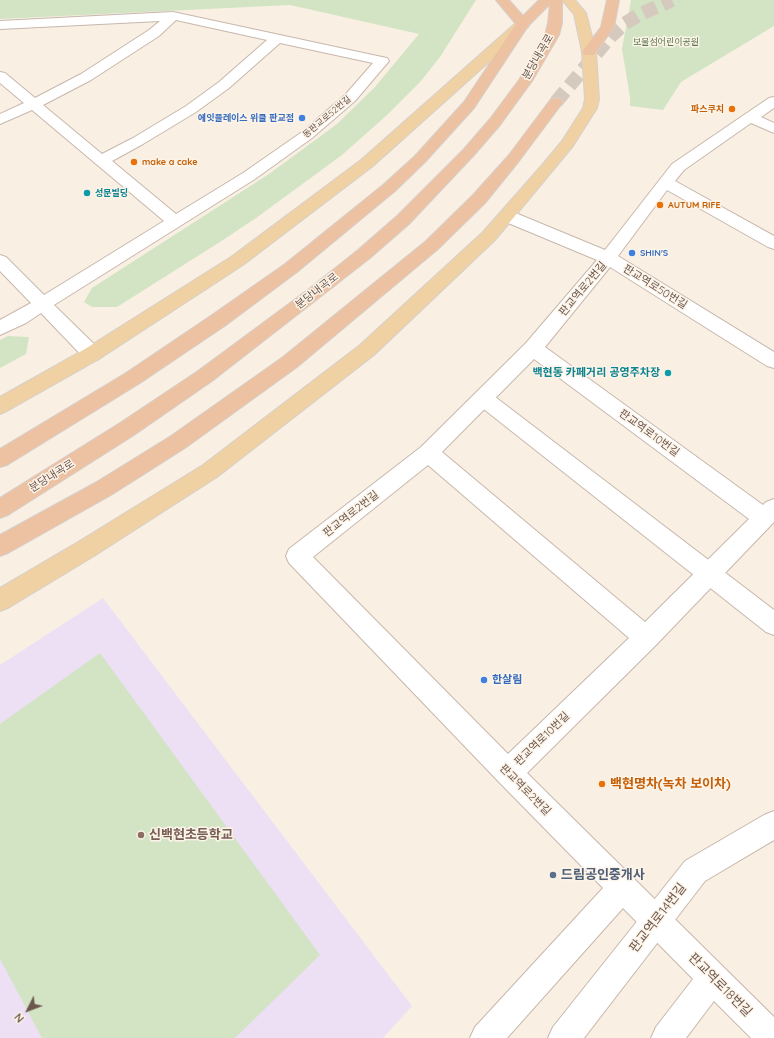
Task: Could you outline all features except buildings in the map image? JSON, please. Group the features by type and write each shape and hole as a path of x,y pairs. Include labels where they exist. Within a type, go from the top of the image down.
{"highway":[{"path":"502,0 522,24"},
{"path":"0,459 133,378 214,324 291,268 366,208 420,159 469,105 522,24 546,0"},
{"name":"분당내곡로","path":"0,509 127,429 205,376 315,293 364,254 403,220 469,152 495,122 524,81 552,35 555,23 556,0"},
{"path":"589,52 607,27 613,0"},
{"path":"0,546 103,489 178,442 290,362 426,250 457,221 514,158 556,102"}],"main road":[{"path":"0,600 148,511 210,470 237,450 367,350 489,236 568,143 590,108 592,99 589,52 580,13 568,0"},
{"path":"0,406 92,354 219,274 368,163 522,24"}],"street":[{"name":"동판교로52번길","path":"0,25 173,16 382,61 350,98 307,135 249,176 42,304 0,328"},
{"path":"0,120 34,105 110,62 154,32 173,16"},
{"path":"100,161 155,132 197,105 233,78 278,38"},
{"path":"0,76 100,161 175,222"},
{"name":"판교역로2번길","path":"661,926 508,773 297,556 428,453 533,348 608,258 664,182 678,167 774,101"},
{"path":"750,118 774,129"},
{"path":"664,182 774,243"},
{"name":"판교역로50번길","path":"507,216 608,258 774,362"},
{"path":"0,261 92,354"},
{"name":"판교역로10번길","path":"508,773 646,638 770,513 533,348"},
{"path":"483,398 774,624"},
{"path":"428,453 646,638"},
{"name":"판교역로14번길","path":"564,1038 661,926 695,871 774,825"},
{"path":"486,1038 622,888"},
{"name":"판교역로18번길","path":"661,926 773,1038"},
{"path":"667,1038 713,978"}],"shaded area":[{"name":"신백현초등학교","path":"103,598 412,1006 383,1038 0,1038 0,665"}],"green space":[{"path":"0,0 476,0 440,57 421,81 386,116 342,155 256,218 117,307 92,307 84,302 92,288 269,174 337,124 374,88 419,34 290,5 0,19"},
{"name":"보물섬어린이공원","path":"631,0 774,0 774,26 681,82 663,110 630,106 630,97 622,49"},
{"path":"8,336 29,337 26,354 0,368 0,340"},
{"name":"신백현초등학교","path":"100,653 320,955 235,1038 42,1038 0,959 0,724"}],"tunnel":[{"path":"556,102 611,36 624,24 639,15 672,0"}],"place":[{"name":"파스쿠치","path":"732,109"},
{"name":"에잇플레이스 위클 판교점","path":"302,118"},
{"name":"make a cake","path":"134,162"},
{"name":"성문빌딩","path":"87,193"},
{"name":"AUTUM RIFE","path":"660,205"},
{"name":"SHIN'S","path":"632,253"},
{"name":"백현동 카페거리 공영주차장","path":"668,373"},
{"name":"한살림","path":"484,680"},
{"name":"백현명차(녹차 보이차)","path":"602,784"},
{"name":"신백현초등학교","path":"141,835"},
{"name":"드림공인중개사","path":"553,875"}]}
